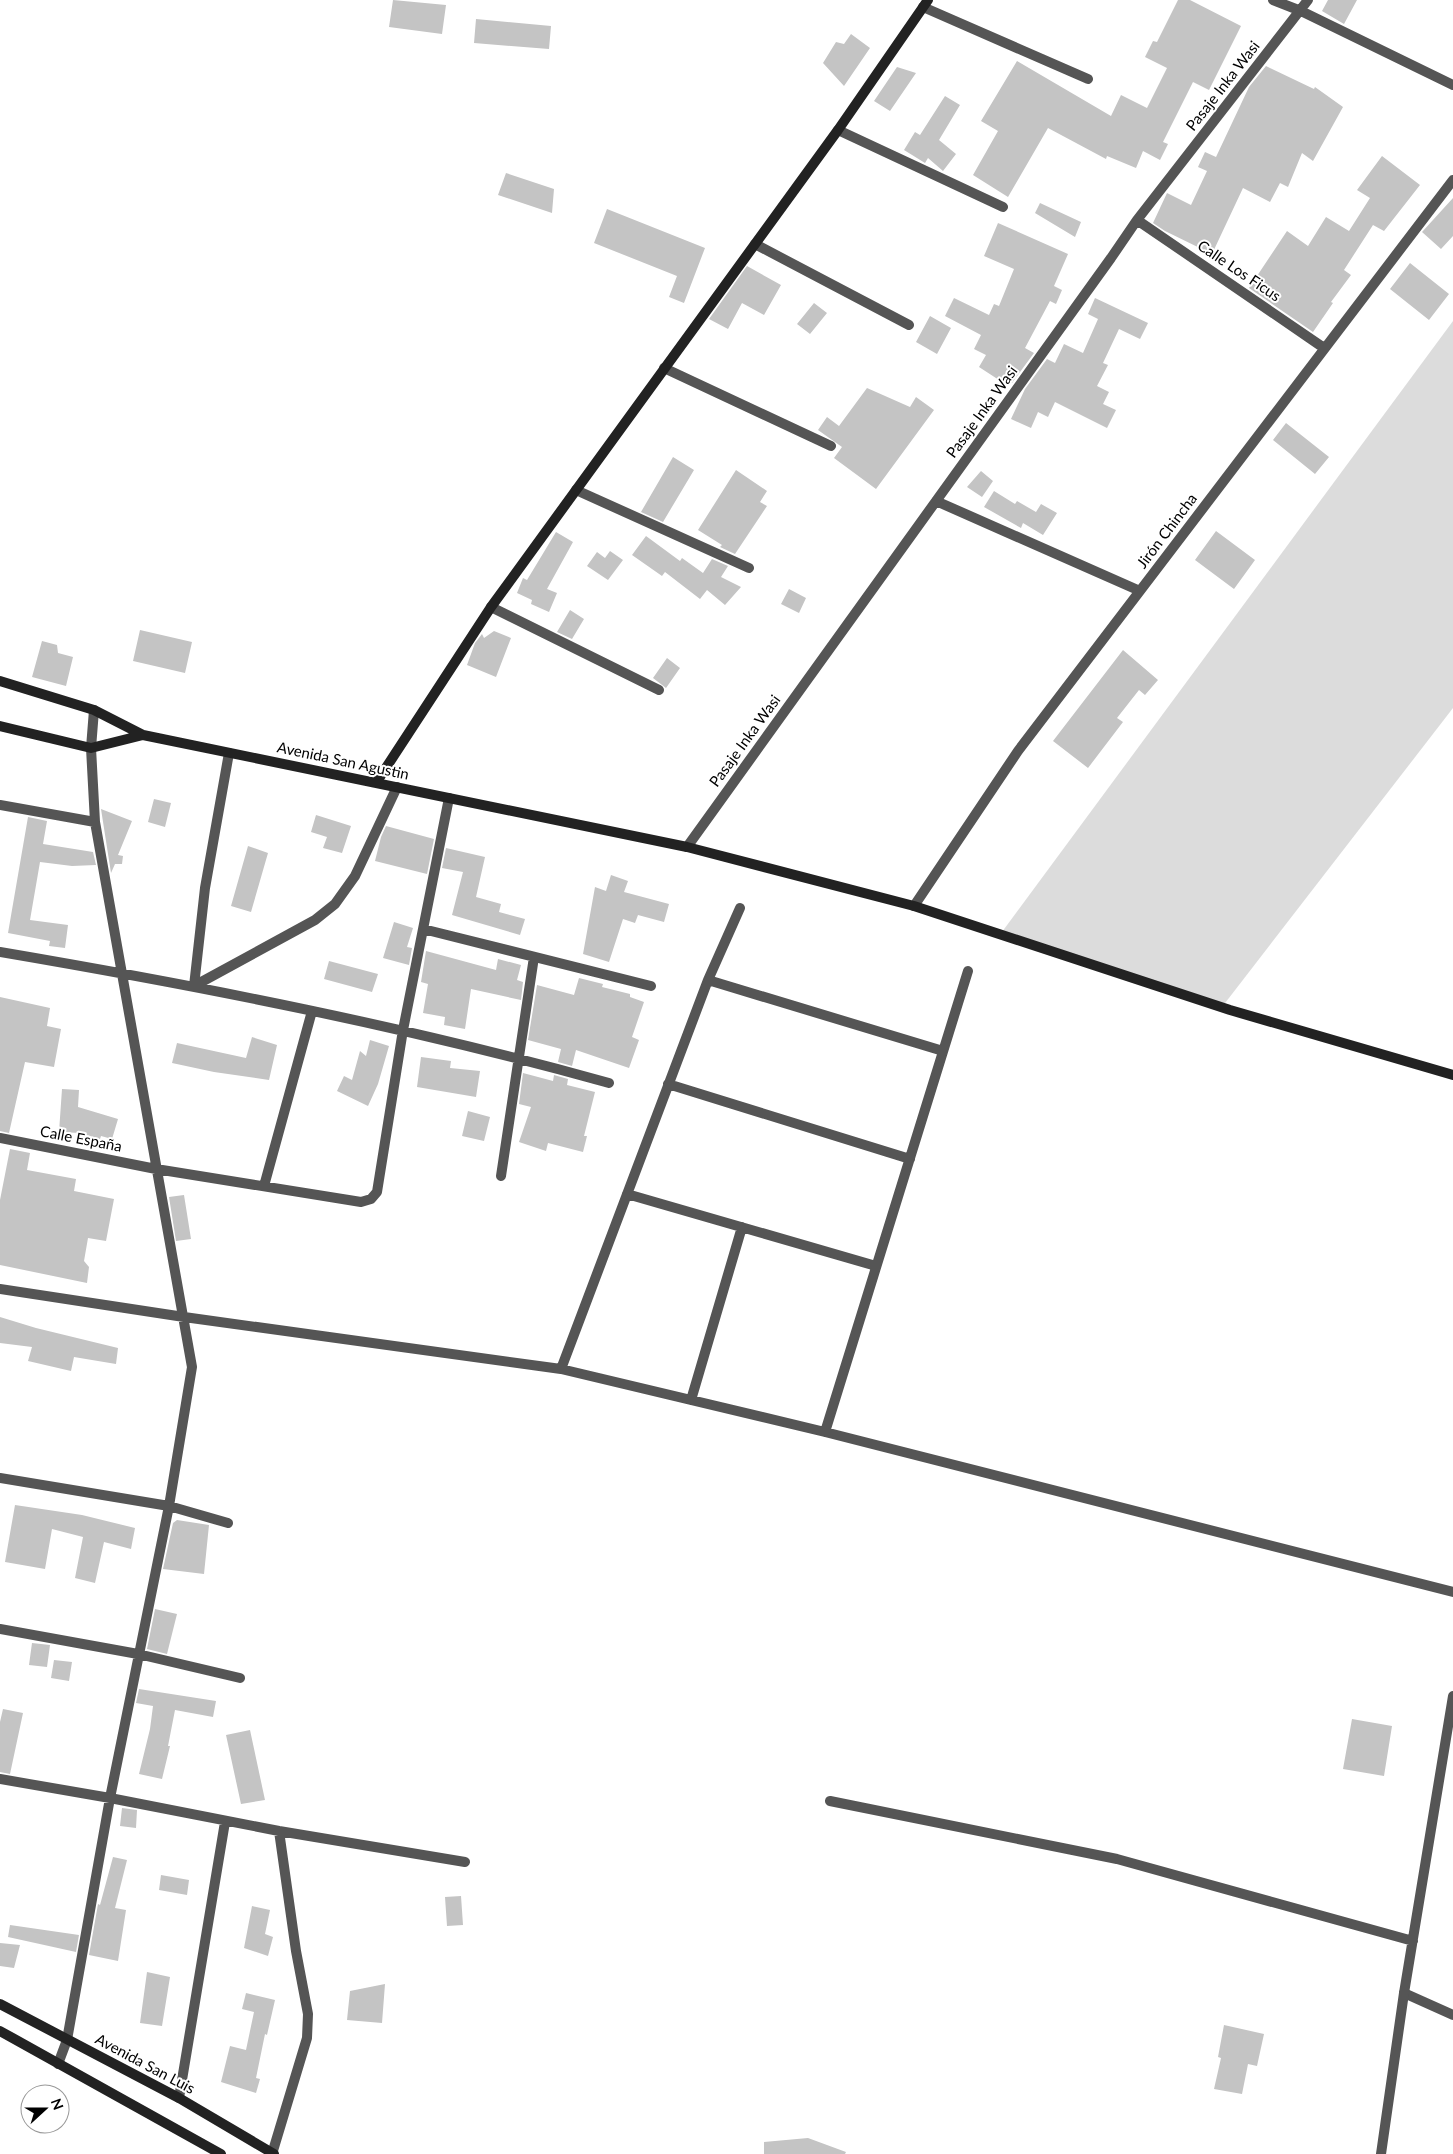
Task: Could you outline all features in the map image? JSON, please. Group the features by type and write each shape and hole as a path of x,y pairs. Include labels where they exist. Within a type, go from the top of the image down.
{"street":[{"path":"1273,0 1301,11 1453,85"},
{"name":"Pasaje Inka Wasi","path":"687,847 1112,258 1137,220 1308,0"},
{"path":"376,782 491,607 838,130 925,3 1088,79"},
{"path":"838,130 1003,207"},
{"name":"Jirón Chincha","path":"914,906 1018,751 1453,180"},
{"name":"Calle Los Ficus","path":"1137,220 1324,348"},
{"path":"756,244 909,325"},
{"path":"664,368 832,446"},
{"path":"576,490 749,568"},
{"path":"936,501 1140,591"},
{"path":"491,607 659,690"},
{"name":"Avenida San Agustin","path":"0,681 94,710 143,735 687,847 914,906 1230,1010 1453,1075"},
{"path":"58,2064 67,2040 110,1798 169,1506 192,1367 95,822 92,748 94,710"},
{"path":"0,726 92,748 143,735"},
{"path":"194,986 205,888 229,752"},
{"path":"194,986 315,920 335,904 355,876 397,787"},
{"name":"Calle España","path":"0,1138 156,1169 361,1202 371,1199 377,1192 403,1030 449,798"},
{"path":"0,805 95,822"},
{"path":"561,1368 708,980 740,908"},
{"path":"423,930 652,986"},
{"path":"0,952 194,986 403,1030 518,1058 609,1083"},
{"path":"501,1176 534,956"},
{"path":"825,1432 968,971"},
{"path":"708,980 943,1051"},
{"path":"264,1186 312,1011"},
{"path":"668,1084 910,1159"},
{"path":"627,1194 876,1266"},
{"path":"691,1400 742,1227"},
{"path":"0,1289 184,1317 561,1368 825,1432 1453,1592"},
{"path":"0,1478 169,1506 228,1522"},
{"path":"0,1629 138,1654 240,1678"},
{"path":"1381,2154 1404,1993 1453,1696"},
{"path":"0,1779 110,1798 279,1832 466,1862"},
{"path":"830,1801 1117,1860 1413,1941"},
{"path":"179,2098 225,1822"},
{"path":"273,2153 307,2038 308,2014 296,1951 279,1832"},
{"path":"1404,1993 1453,2016"},
{"name":"Avenida San Luis","path":"0,2004 179,2098 273,2153"},
{"path":"0,2031 221,2154"}],"shaded area":[{"path":"1453,321 1453,708 1222,1007 999,936"}],"building":[{"path":"393,0 446,5 442,34 389,27"},
{"path":"1178,0 1190,0 1241,26 1209,90 1193,82 1163,142 1168,144 1160,160 1143,151 1136,168 1107,156 1106,159 1048,128 1008,197 973,175 998,131 981,121 1017,61 1111,116 1121,95 1147,108 1167,68 1145,57 1153,41 1157,42"},
{"path":"1328,0 1357,0 1344,24 1322,11"},
{"path":"476,19 551,26 549,49 474,43"},
{"path":"851,34 870,48 844,86 823,63 836,42 844,44"},
{"path":"1266,66 1314,89 1315,87 1343,107 1313,161 1302,153 1288,187 1280,183 1270,202 1243,188 1212,254 1165,231 1153,223 1167,193 1191,205 1207,171 1198,167 1205,152 1216,157 1249,87"},
{"path":"897,67 916,73 890,111 874,101"},
{"path":"945,96 960,105 939,140 956,154 943,171 928,158 925,163 904,150 915,132 920,135"},
{"path":"1382,156 1420,185 1384,231 1373,225 1344,270 1351,275 1331,302 1333,303 1313,332 1249,288 1287,231 1308,246 1326,217 1349,231 1370,198 1357,190"},
{"path":"506,173 554,189 552,213 498,195"},
{"path":"1453,198 1453,236 1441,249 1422,232"},
{"path":"1040,203 1081,222 1075,237 1035,213"},
{"path":"607,209 705,248 684,303 669,297 677,276 594,243"},
{"path":"998,223 1068,254 1054,286 1062,290 1056,304 1050,301 1025,348 1034,353 1012,383 1001,378 999,380 979,367 986,355 974,349 981,335 945,316 954,298 989,315 994,304 999,306 1014,269 984,256"},
{"path":"1410,263 1449,294 1429,320 1390,289"},
{"path":"747,266 781,285 764,315 742,303 728,329 709,319"},
{"path":"1095,298 1148,323 1140,339 1119,329 1103,363 1108,365 1097,386 1109,392 1103,404 1116,410 1107,428 1055,402 1048,417 1038,412 1031,428 1011,419 1025,389 1047,359 1055,363 1064,344 1083,353 1098,319 1088,314"},
{"path":"814,303 827,313 810,334 797,324"},
{"path":"930,316 951,328 937,354 916,342"},
{"path":"867,388 910,407 916,397 934,410 876,489 834,458 842,447 818,430 827,417 839,426"},
{"path":"1286,423 1329,457 1315,474 1273,440"},
{"path":"673,457 694,470 663,522 641,512"},
{"path":"736,470 767,491 760,502 767,506 735,554 720,547 722,545 698,530"},
{"path":"981,471 993,481 982,497 967,487"},
{"path":"994,491 1015,504 1017,501 1036,512 1041,504 1057,513 1043,535 1023,523 1021,528 984,507"},
{"path":"1216,531 1255,560 1234,589 1195,560"},
{"path":"556,532 573,542 547,589 557,593 549,612 531,604 532,600 517,593 523,578 527,580"},
{"path":"646,536 680,561 682,558 703,573 712,559 728,566 721,577 741,587 725,605 707,590 700,599 665,572 662,576 632,555"},
{"path":"610,551 623,560 608,580 587,566 597,552 605,558"},
{"path":"789,589 806,598 799,613 781,604"},
{"path":"570,610 584,619 572,639 557,632"},
{"path":"140,630 192,642 185,673 133,661"},
{"path":"494,631 511,638 496,677 467,665 475,643 482,634 484,638"},
{"path":"42,641 57,645 58,653 73,657 66,686 32,677"},
{"path":"1123,650 1158,680 1145,695 1139,690 1117,718 1123,722 1088,768 1053,741"},
{"path":"667,658 680,668 666,688 653,678"},
{"path":"154,799 171,803 165,827 148,822"},
{"path":"101,809 132,821 118,855 123,856 122,864 115,864 111,873"},
{"path":"316,815 351,826 342,853 323,848 327,837 311,832"},
{"path":"28,817 47,821 43,844 93,852 96,865 72,866 40,862 30,920 68,925 65,948 49,946 50,941 8,933"},
{"path":"386,826 434,839 427,874 375,861"},
{"path":"248,846 268,853 251,912 231,906"},
{"path":"446,848 485,857 476,897 501,904 499,912 525,919 520,935 452,915 463,872 442,868"},
{"path":"611,875 628,881 624,892 669,904 664,922 638,915 635,923 623,919 609,962 583,954 595,887 606,891"},
{"path":"394,922 413,928 407,947 412,948 409,965 383,958"},
{"path":"426,951 496,970 498,959 521,965 517,980 523,982 521,1000 471,989 465,1029 444,1025 445,1017 423,1013 428,984 421,982"},
{"path":"329,961 378,974 372,992 324,979"},
{"path":"579,978 603,984 602,987 630,994 630,997 644,1002 632,1037 639,1040 629,1068 576,1050 572,1066 558,1062 561,1049 528,1040 537,985 574,995"},
{"path":"0,997 50,1008 47,1026 61,1029 54,1067 25,1062 9,1133 0,1131"},
{"path":"252,1037 277,1045 269,1080 214,1072 172,1063 177,1043 246,1058"},
{"path":"370,1040 389,1046 378,1084 368,1106 337,1091 344,1076 352,1080 360,1051 366,1056"},
{"path":"421,1057 451,1061 450,1068 480,1071 476,1097 417,1087"},
{"path":"523,1073 553,1081 554,1075 568,1079 567,1085 595,1092 584,1136 587,1136 583,1152 548,1143 546,1151 519,1142 531,1107 519,1104"},
{"path":"62,1089 79,1090 78,1107 118,1119 112,1139 101,1136 100,1139 80,1133 59,1132"},
{"path":"468,1111 490,1117 484,1141 462,1136"},
{"path":"10,1149 30,1153 27,1170 76,1179 74,1191 114,1199 106,1241 88,1238 84,1261 89,1267 87,1283 0,1265 0,1200"},
{"path":"184,1195 191,1239 176,1241 169,1197"},
{"path":"0,1317 118,1348 116,1364 74,1357 71,1371 28,1361 32,1347 0,1343"},
{"path":"15,1505 82,1515 135,1528 131,1549 104,1542 95,1583 75,1578 83,1537 52,1529 45,1569 5,1562"},
{"path":"177,1520 209,1525 204,1574 163,1569 173,1523"},
{"path":"155,1609 177,1614 167,1654 147,1649"},
{"path":"32,1643 50,1645 47,1667 29,1665"},
{"path":"54,1660 72,1662 69,1681 51,1678"},
{"path":"139,1689 216,1701 213,1717 175,1710 168,1746 170,1746 162,1779 139,1774 150,1729 153,1706 136,1703"},
{"path":"3,1709 23,1713 10,1774 0,1772 0,1722"},
{"path":"1352,1719 1392,1726 1384,1776 1343,1769"},
{"path":"250,1730 265,1800 241,1804 226,1735"},
{"path":"122,1808 137,1810 136,1828 120,1826"},
{"path":"113,1857 127,1860 115,1908 126,1910 118,1961 89,1955 98,1904 100,1905"},
{"path":"161,1875 189,1880 187,1895 159,1890"},
{"path":"461,1896 463,1925 447,1926 445,1897"},
{"path":"252,1906 270,1910 265,1934 273,1937 268,1956 244,1948"},
{"path":"10,1925 79,1935 76,1952 8,1937"},
{"path":"0,1943 20,1945 14,1968 0,1966"},
{"path":"147,1972 170,1977 162,2026 140,2023"},
{"path":"385,1984 382,2023 347,2020 350,1991"},
{"path":"246,1993 275,2000 267,2035 265,2034 256,2078 260,2079 256,2093 221,2082 230,2046 246,2050 254,2012 242,2009"},
{"path":"1224,2025 1264,2034 1257,2066 1248,2064 1242,2094 1214,2089 1221,2058 1218,2057"},
{"path":"808,2138 846,2152 845,2154 764,2154 764,2142"}]}
